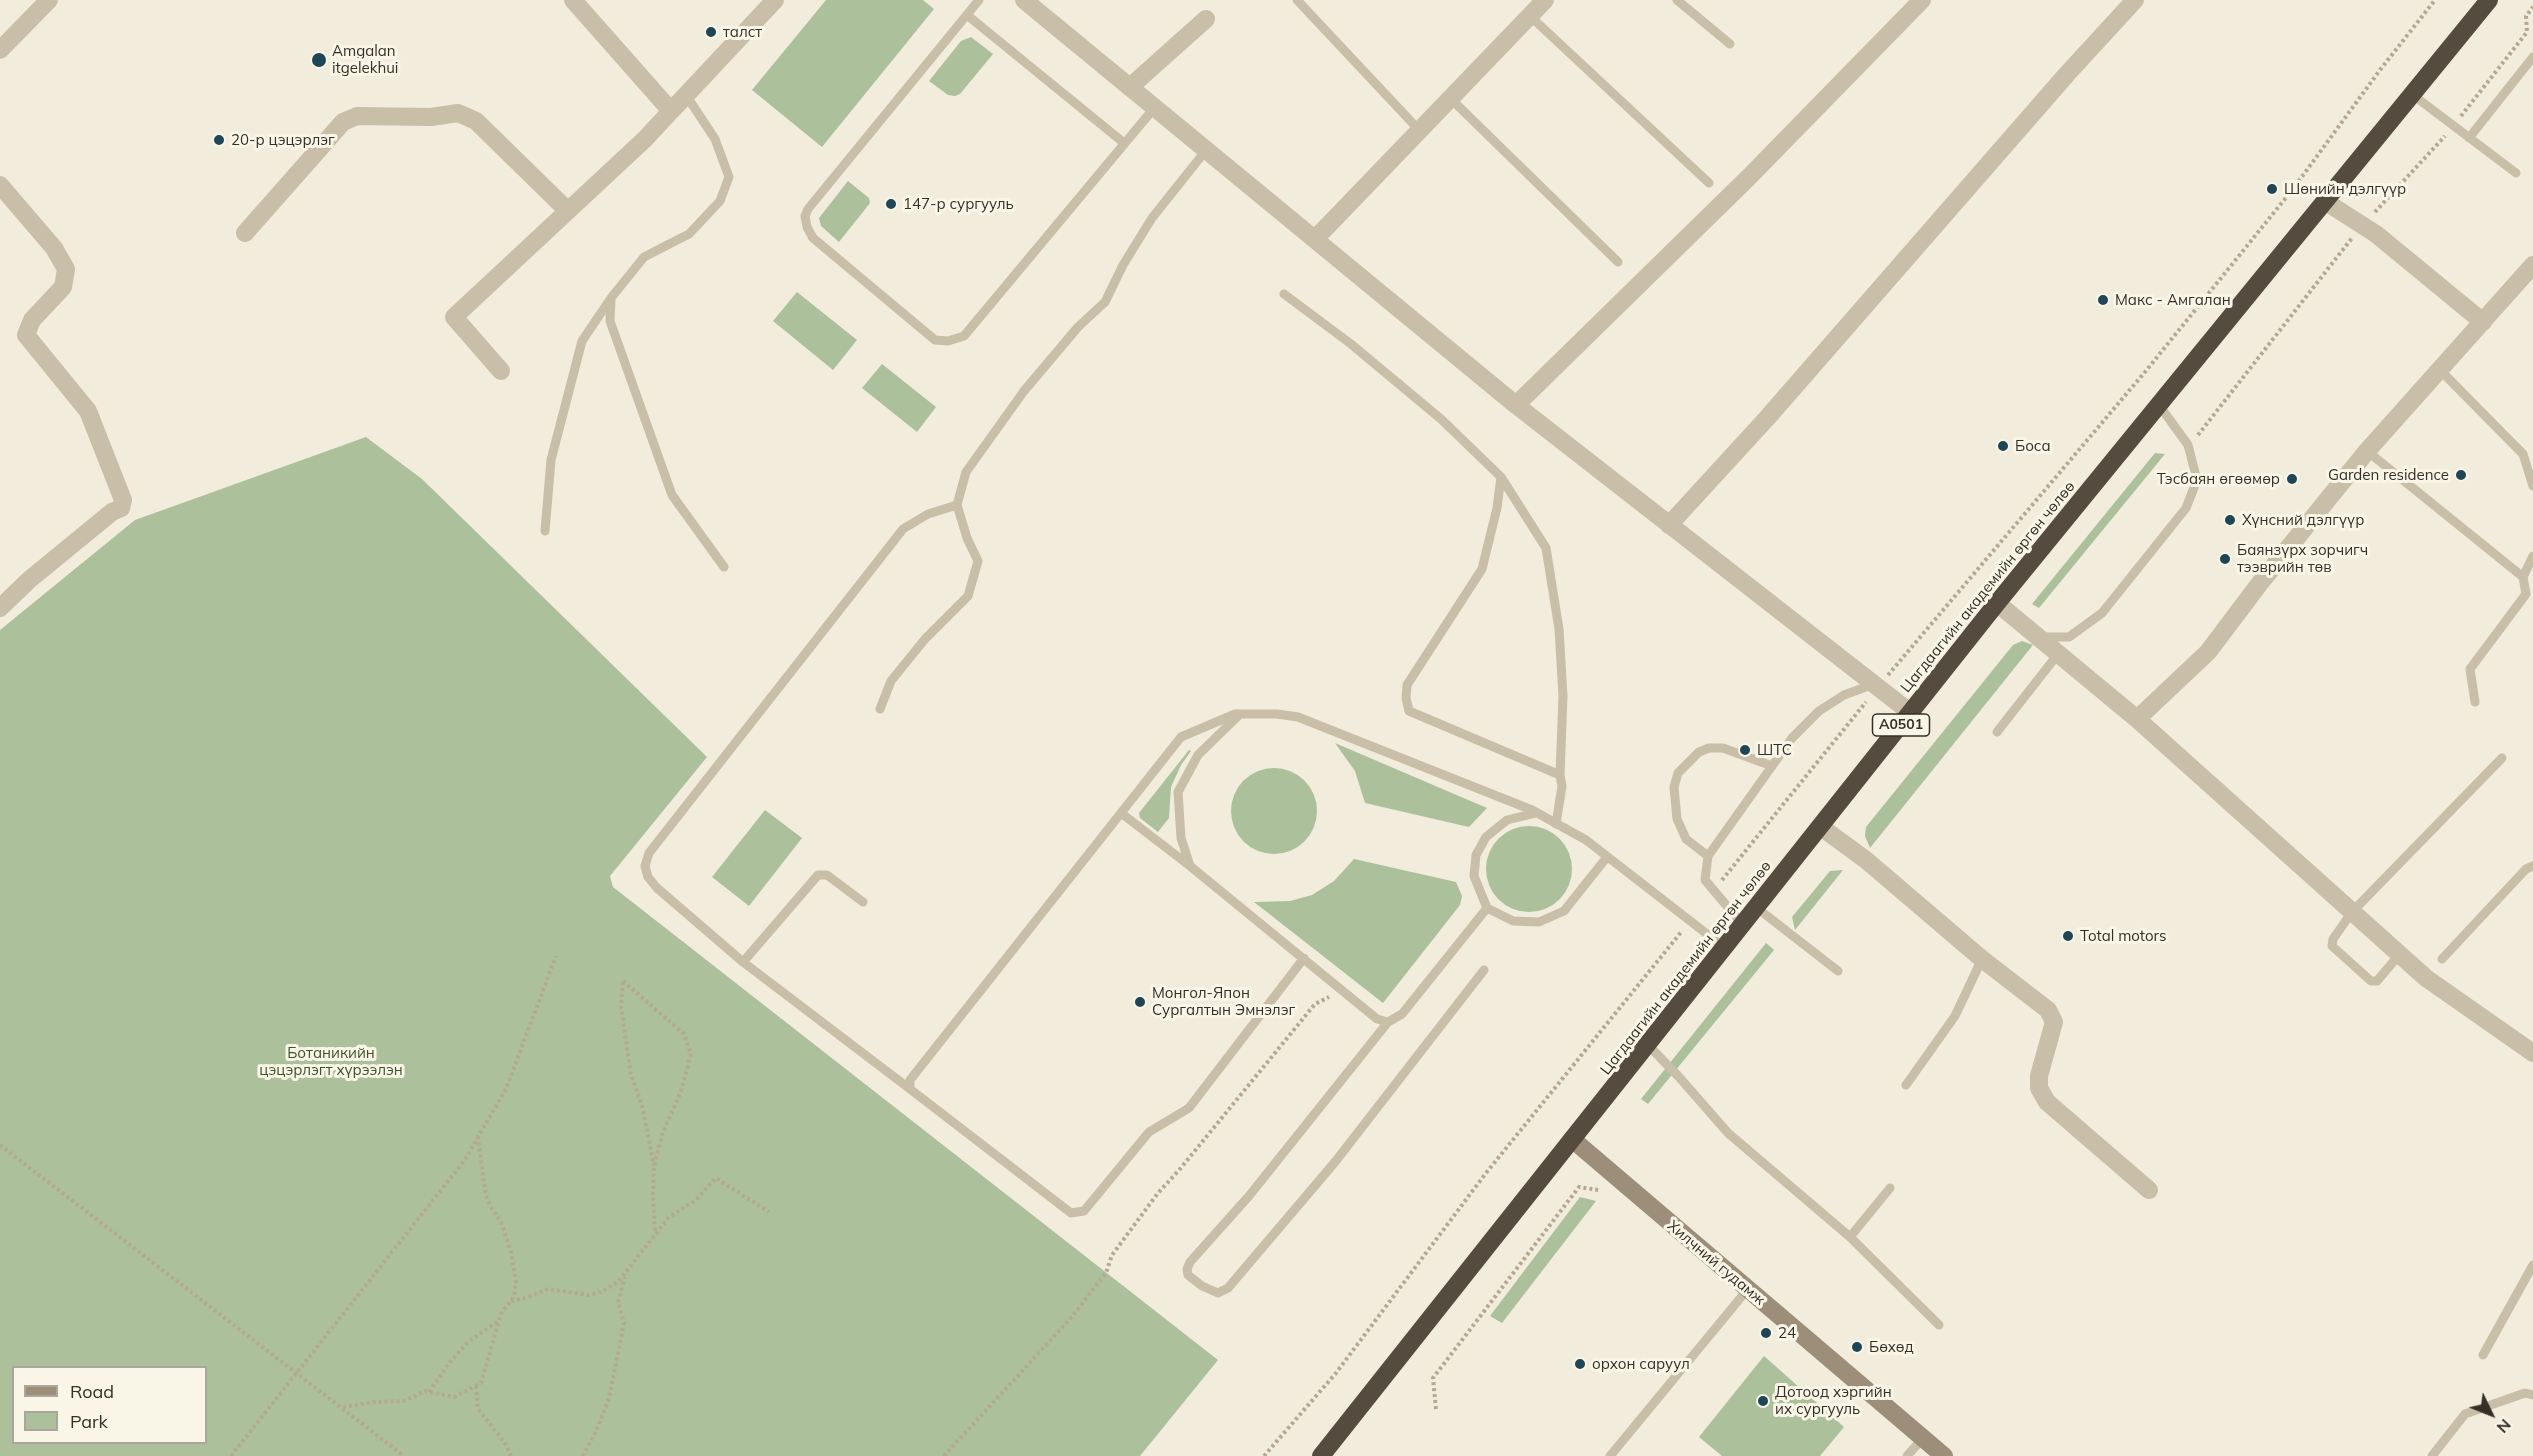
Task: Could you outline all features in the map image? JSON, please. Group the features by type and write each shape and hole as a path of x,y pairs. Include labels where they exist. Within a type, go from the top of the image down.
{"highway":[{"name":"Цагдаагийн академийн өргөн чөлөө","path":"1321,1456 1997,603 2489,0"}],"main road":[{"name":"Хилчний гудамж","path":"1572,1139 1944,1456"}],"street":[{"path":"0,50 49,0"},
{"path":"573,0 670,111"},
{"path":"501,371 454,317 506,266 645,139 775,0"},
{"path":"1315,239 1545,0"},
{"path":"1516,405 1749,177 1922,0"},
{"path":"1669,525 1768,417 2067,74 2135,0"},
{"path":"1028,1 1516,405 1911,713"},
{"path":"1131,86 1206,19"},
{"path":"245,233 343,122 357,116 430,117 458,113 476,121 568,211"},
{"path":"0,185 54,248 66,269 63,287 32,320 26,335 88,411 123,500 121,508 112,512 29,580 0,608"},
{"path":"2326,202 2376,234 2483,322"},
{"path":"2137,719 2208,652 2260,583 2367,451 2533,265"},
{"path":"1997,603 2137,719 2426,978 2533,1053"},
{"path":"1821,827 1866,860 1982,959 2048,1010 2054,1022 2039,1089 2047,1102 2149,1190"}],"lane":[{"path":"979,0 808,209 806,216 807,227 813,238 935,340 948,341 964,336 1155,106"},
{"path":"1297,0 1419,130"},
{"path":"1677,0 1730,44"},
{"path":"967,15 1124,143"},
{"path":"1530,16 1709,183"},
{"path":"2469,138 2533,57"},
{"path":"545,531 551,460 582,341 611,297 644,257 689,234 720,201 729,177 715,139 686,95"},
{"path":"2413,95 2516,173"},
{"path":"1450,98 1618,262"},
{"path":"880,709 891,681 926,639 968,596 978,561 957,506 966,472 1024,391 1078,327 1105,302 1123,266 1152,218 1207,149"},
{"path":"1284,294 1351,344 1441,419 1501,477 1546,548 1560,629 1563,696 1560,775 1562,786 1556,824"},
{"path":"611,297 610,321 672,495 724,567"},
{"path":"2440,370 2523,454 2533,486"},
{"path":"2039,638 2069,636 2102,613 2186,508 2197,480 2188,445 2159,405"},
{"path":"2367,451 2523,577"},
{"path":"1501,477 1497,508 1482,569 1407,685 1408,711 1560,775"},
{"path":"957,506 928,514 903,529 649,853 645,866 648,877 657,888 743,962 1071,1214 1084,1211 1149,1131 1189,1108 1304,958"},
{"path":"2475,702 2470,669 2526,594 2523,577 2533,556"},
{"path":"1997,732 2058,654"},
{"path":"1743,925 1705,880 1708,856 1792,738 1819,711 1844,695 1876,685"},
{"path":"910,1089 910,1080 1181,737 1235,714 1298,717 1536,813 1586,840 1725,948"},
{"path":"1190,866 1181,838 1178,792 1198,754 1240,714"},
{"path":"1708,856 1686,838 1677,819 1674,787 1678,772 1698,753 1709,748 1723,748 1772,766"},
{"path":"2399,955 2377,981 2371,981 2332,946 2333,939 2352,912 2502,758"},
{"path":"1121,813 1190,866 1377,1019 1388,1022"},
{"path":"1536,813 1507,820 1486,837 1476,855 1474,876 1487,908 1513,921 1539,922 1564,911 1607,857"},
{"path":"2442,959 2526,869 2533,866"},
{"path":"743,962 818,875 827,875 863,902"},
{"path":"1484,970 1335,1162 1228,1288 1218,1293 1202,1286 1188,1275 1187,1269 1190,1262 1249,1196 1388,1022 1402,1014 1487,908"},
{"path":"1757,908 1838,971"},
{"path":"1906,1085 1955,1016 1982,959"},
{"path":"1648,1045 1680,1077 1728,1133 1851,1237 1940,1324"},
{"path":"1851,1237 1890,1188"},
{"path":"2483,1355 2533,1265"},
{"path":"1611,1456 1747,1290"},
{"path":"2432,1456 2465,1414 2525,1393 2533,1395"},
{"path":"1907,1456 1923,1438"}],"path":[{"path":"1714,890 1876,685 2145,372 2293,189 2380,70 2435,0"},
{"path":"1264,1456 1336,1373 1486,1173 1690,921"},
{"path":"231,1456 457,1170 506,1089 556,956"},
{"path":"654,1167 642,1105 631,1076 621,1006 623,981 684,1034 692,1054 681,1091 662,1134 654,1167 652,1195 655,1234"},
{"path":"944,1456 1071,1319 1106,1273 1112,1256 1158,1193 1315,1004 1342,990"},
{"path":"342,1407 374,1402 404,1401 425,1391 454,1397 481,1383 499,1320 514,1296 516,1282 501,1222 486,1196 478,1137"},
{"path":"0,1145 404,1456"},
{"path":"510,1301 548,1289 589,1295 601,1292 618,1282 669,1216 695,1201 716,1178 769,1212"},
{"path":"1436,1409 1433,1378 1579,1187 1598,1190"},
{"path":"583,1456 599,1425 609,1398 624,1323 618,1302 626,1273"},
{"path":"429,1392 450,1362 467,1344 499,1320"},
{"path":"476,1386 478,1409 505,1443 511,1456"}],"green space":[{"path":"826,0 923,0 934,9 822,147 752,90"},
{"path":"971,37 993,54 960,94 948,95 929,81 961,41"},
{"path":"848,181 869,198 870,203 839,242 821,226 819,218"},
{"path":"797,292 857,340 833,370 773,321"},
{"path":"882,364 936,407 917,432 862,388"},
{"name":"Ботаникийн цэцэрлэгт хүрээлэн","path":"366,437 422,479 707,757 610,876 613,887 1218,1360 1140,1456 0,1456 0,630 135,520"},
{"path":"2155,453 2165,454 2039,608 2032,604"},
{"path":"2022,641 2033,645 1870,848 1865,836 1866,827 2013,645"},
{"path":"1335,743 1487,808 1469,827 1365,803 1355,771"},
{"path":"1189,750 1191,751 1181,765 1171,787 1169,818 1158,832 1140,818 1139,813"},
{"path":"1274,768 1298,775 1310,787 1317,811 1310,835 1298,847 1274,854 1250,847 1238,835 1231,811 1238,787 1250,775"},
{"path":"765,810 802,838 749,906 712,877"},
{"path":"1529,826 1546,829 1560,838 1569,852 1572,869 1569,886 1560,900 1546,909 1529,912 1512,909 1498,900 1489,886 1486,869 1489,852 1498,838 1512,829"},
{"path":"1354,859 1456,882 1462,896 1460,905 1383,1003 1254,902 1290,901 1312,895 1334,881"},
{"path":"1843,870 1795,930 1792,917 1830,871"},
{"path":"1766,943 1774,950 1648,1104 1641,1099"},
{"path":"1580,1197 1596,1201 1502,1323 1490,1316"},
{"name":"Дотоод хэргийн их сургууль","path":"1764,1356 1844,1427 1820,1456 1722,1456 1699,1437"}],"place":[{"name":"талст","path":"711,32"},
{"name":"Amgalan itgelekhui","path":"319,60"},
{"name":"20-р цэцэрлэг","path":"219,140"},
{"name":"Шөнийн дэлгүүр","path":"2272,189"},
{"name":"147-р сургууль","path":"891,204"},
{"name":"Макс - Амгалан","path":"2103,300"},
{"name":"Боса","path":"2003,446"},
{"name":"Garden residence","path":"2461,475"},
{"name":"Тэсбаян өгөөмөр","path":"2292,479"},
{"name":"Хүнсний дэлгүүр","path":"2230,520"},
{"name":"Баянзүрх зорчигч тээврийн төв","path":"2225,559"},
{"name":"ШТС","path":"1745,750"},
{"name":"Total motors","path":"2068,936"},
{"name":"Монгол-Япон Сургалтын Эмнэлэг","path":"1140,1002"},
{"name":"24","path":"1766,1333"},
{"name":"Бөхөд","path":"1857,1347"},
{"name":"орхон саруул","path":"1580,1364"},
{"name":"Дотоод хэргийн их сургууль","path":"1763,1401"}]}
